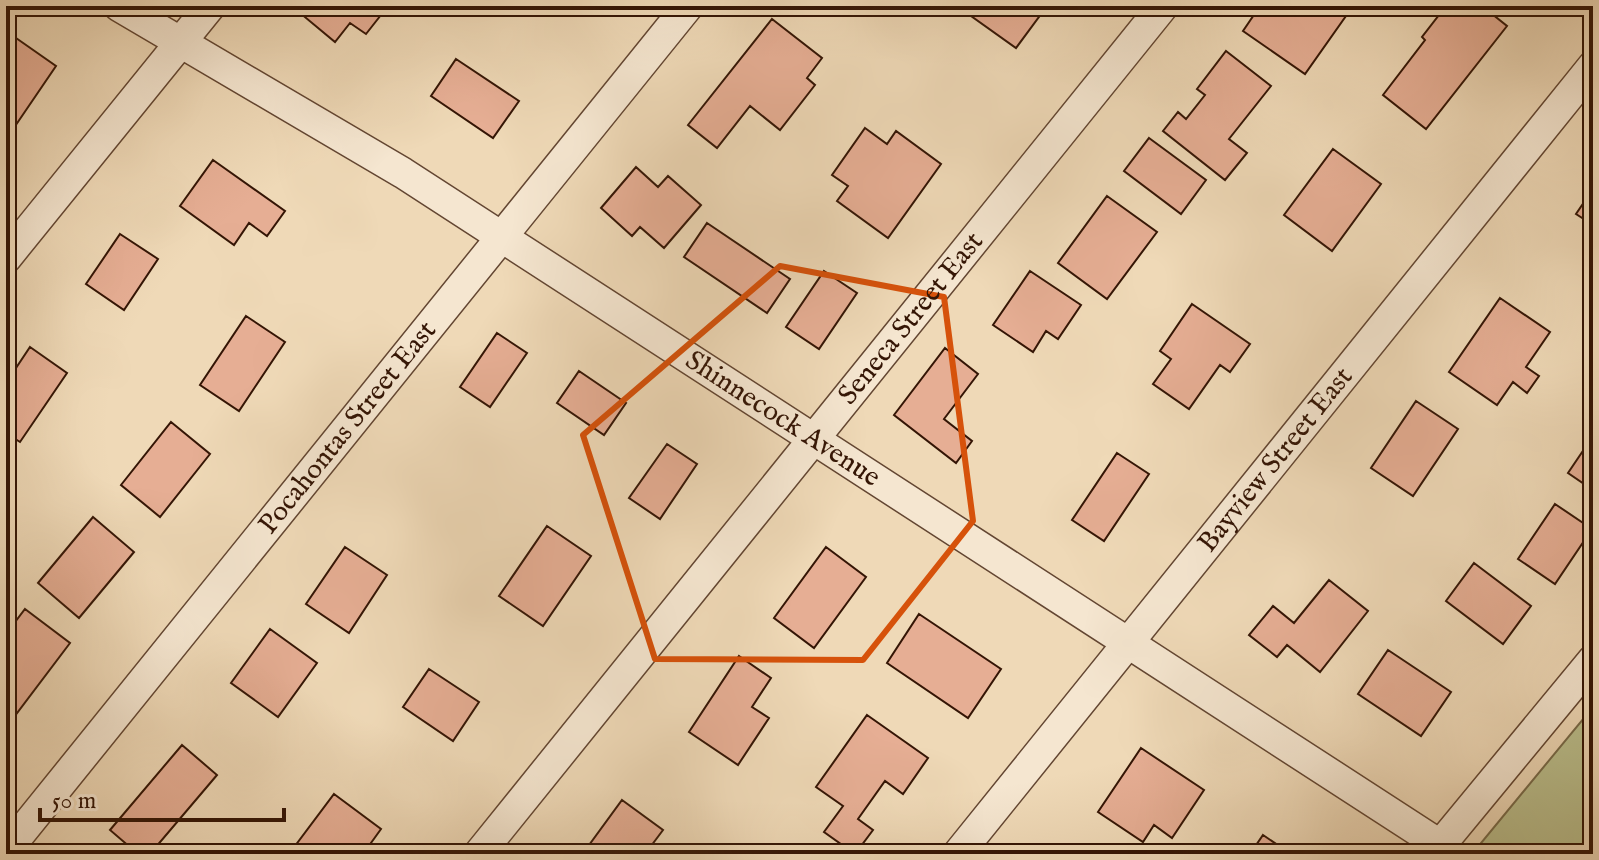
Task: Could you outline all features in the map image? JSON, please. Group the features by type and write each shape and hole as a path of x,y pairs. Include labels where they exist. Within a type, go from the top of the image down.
{"street":[{"name":"Shinnecock Avenue","path":"119,6 403,173 1127,644 1436,850"},
{"path":"6,258 210,6"},
{"name":"Pocahontas Street East","path":"6,851 688,6"},
{"name":"Seneca Street East","path":"479,854 1163,6"},
{"name":"Bayview Street East","path":"958,854 1593,66"},
{"path":"1436,850 1593,660"}],"highlighted area":[{"path":"780,266 944,297 973,521 863,660 655,659 583,435"}],"green space":[{"path":"1593,707 1593,854 1472,854"}],"building":[{"path":"306,6 388,6 366,34 350,23 335,42 300,13"},
{"path":"957,6 1047,6 1016,48"},
{"path":"1260,6 1353,6 1305,74 1243,31"},
{"path":"1446,6 1482,6 1507,26 1426,129 1383,95 1425,40 1422,37"},
{"path":"772,19 822,58 807,78 815,85 780,130 750,106 717,148 688,125"},
{"path":"6,31 56,66 7,138 6,137"},
{"path":"1226,51 1271,86 1229,139 1247,153 1225,180 1163,131 1178,112 1186,119 1205,95 1197,89"},
{"path":"456,59 519,101 493,138 431,96"},
{"path":"865,128 887,144 896,131 941,164 888,238 837,201 848,186 832,175"},
{"path":"1149,138 1206,180 1181,214 1124,171"},
{"path":"1333,149 1381,184 1332,251 1284,215"},
{"path":"213,160 285,211 267,236 249,223 234,245 180,206"},
{"path":"636,167 658,187 668,176 701,205 664,248 640,227 632,236 601,208"},
{"path":"1593,189 1593,225 1576,214"},
{"path":"1107,196 1157,232 1107,299 1058,263"},
{"path":"707,223 790,279 767,313 684,257"},
{"path":"120,234 158,259 124,310 86,284"},
{"path":"824,271 857,293 819,349 786,327"},
{"path":"1030,271 1081,305 1058,339 1046,331 1033,352 993,325"},
{"path":"1500,298 1550,332 1526,367 1539,376 1527,393 1513,382 1497,405 1449,372"},
{"path":"1192,304 1250,344 1230,372 1220,365 1189,409 1153,384 1171,359 1160,351"},
{"path":"246,316 285,342 239,411 200,385"},
{"path":"497,333 527,353 490,407 460,387"},
{"path":"30,347 67,373 20,442 6,433 6,383"},
{"path":"945,348 978,374 944,419 972,441 956,463 894,415"},
{"path":"579,371 626,403 604,435 557,403"},
{"path":"1416,401 1458,429 1413,496 1371,468"},
{"path":"171,422 210,454 160,517 121,485"},
{"path":"1593,436 1593,490 1568,473"},
{"path":"667,444 697,464 660,519 629,498"},
{"path":"1117,453 1149,474 1104,541 1072,520"},
{"path":"1555,504 1592,529 1555,584 1518,559"},
{"path":"93,517 134,552 79,618 38,583"},
{"path":"547,526 591,556 543,626 499,596"},
{"path":"345,547 387,575 349,633 306,604"},
{"path":"826,547 866,577 814,648 774,618"},
{"path":"1474,563 1531,606 1503,644 1446,601"},
{"path":"1329,580 1368,611 1320,672 1287,645 1277,657 1249,635 1273,606 1294,623"},
{"path":"25,609 70,643 14,717 6,711 6,634"},
{"path":"919,614 1001,669 968,718 887,663"},
{"path":"270,629 317,663 278,717 231,683"},
{"path":"1388,650 1451,692 1421,736 1358,694"},
{"path":"739,656 771,678 752,707 769,718 738,765 689,732"},
{"path":"429,669 479,702 453,741 403,707"},
{"path":"867,715 928,758 903,794 885,781 858,819 873,830 855,854 824,832 843,806 816,787"},
{"path":"182,745 217,775 150,854 138,854 110,830"},
{"path":"1141,748 1204,790 1172,838 1154,825 1143,842 1098,812"},
{"path":"334,794 381,829 363,854 289,854"},
{"path":"622,800 663,830 645,854 584,852"},
{"path":"1263,835 1291,854 1250,854"}]}
